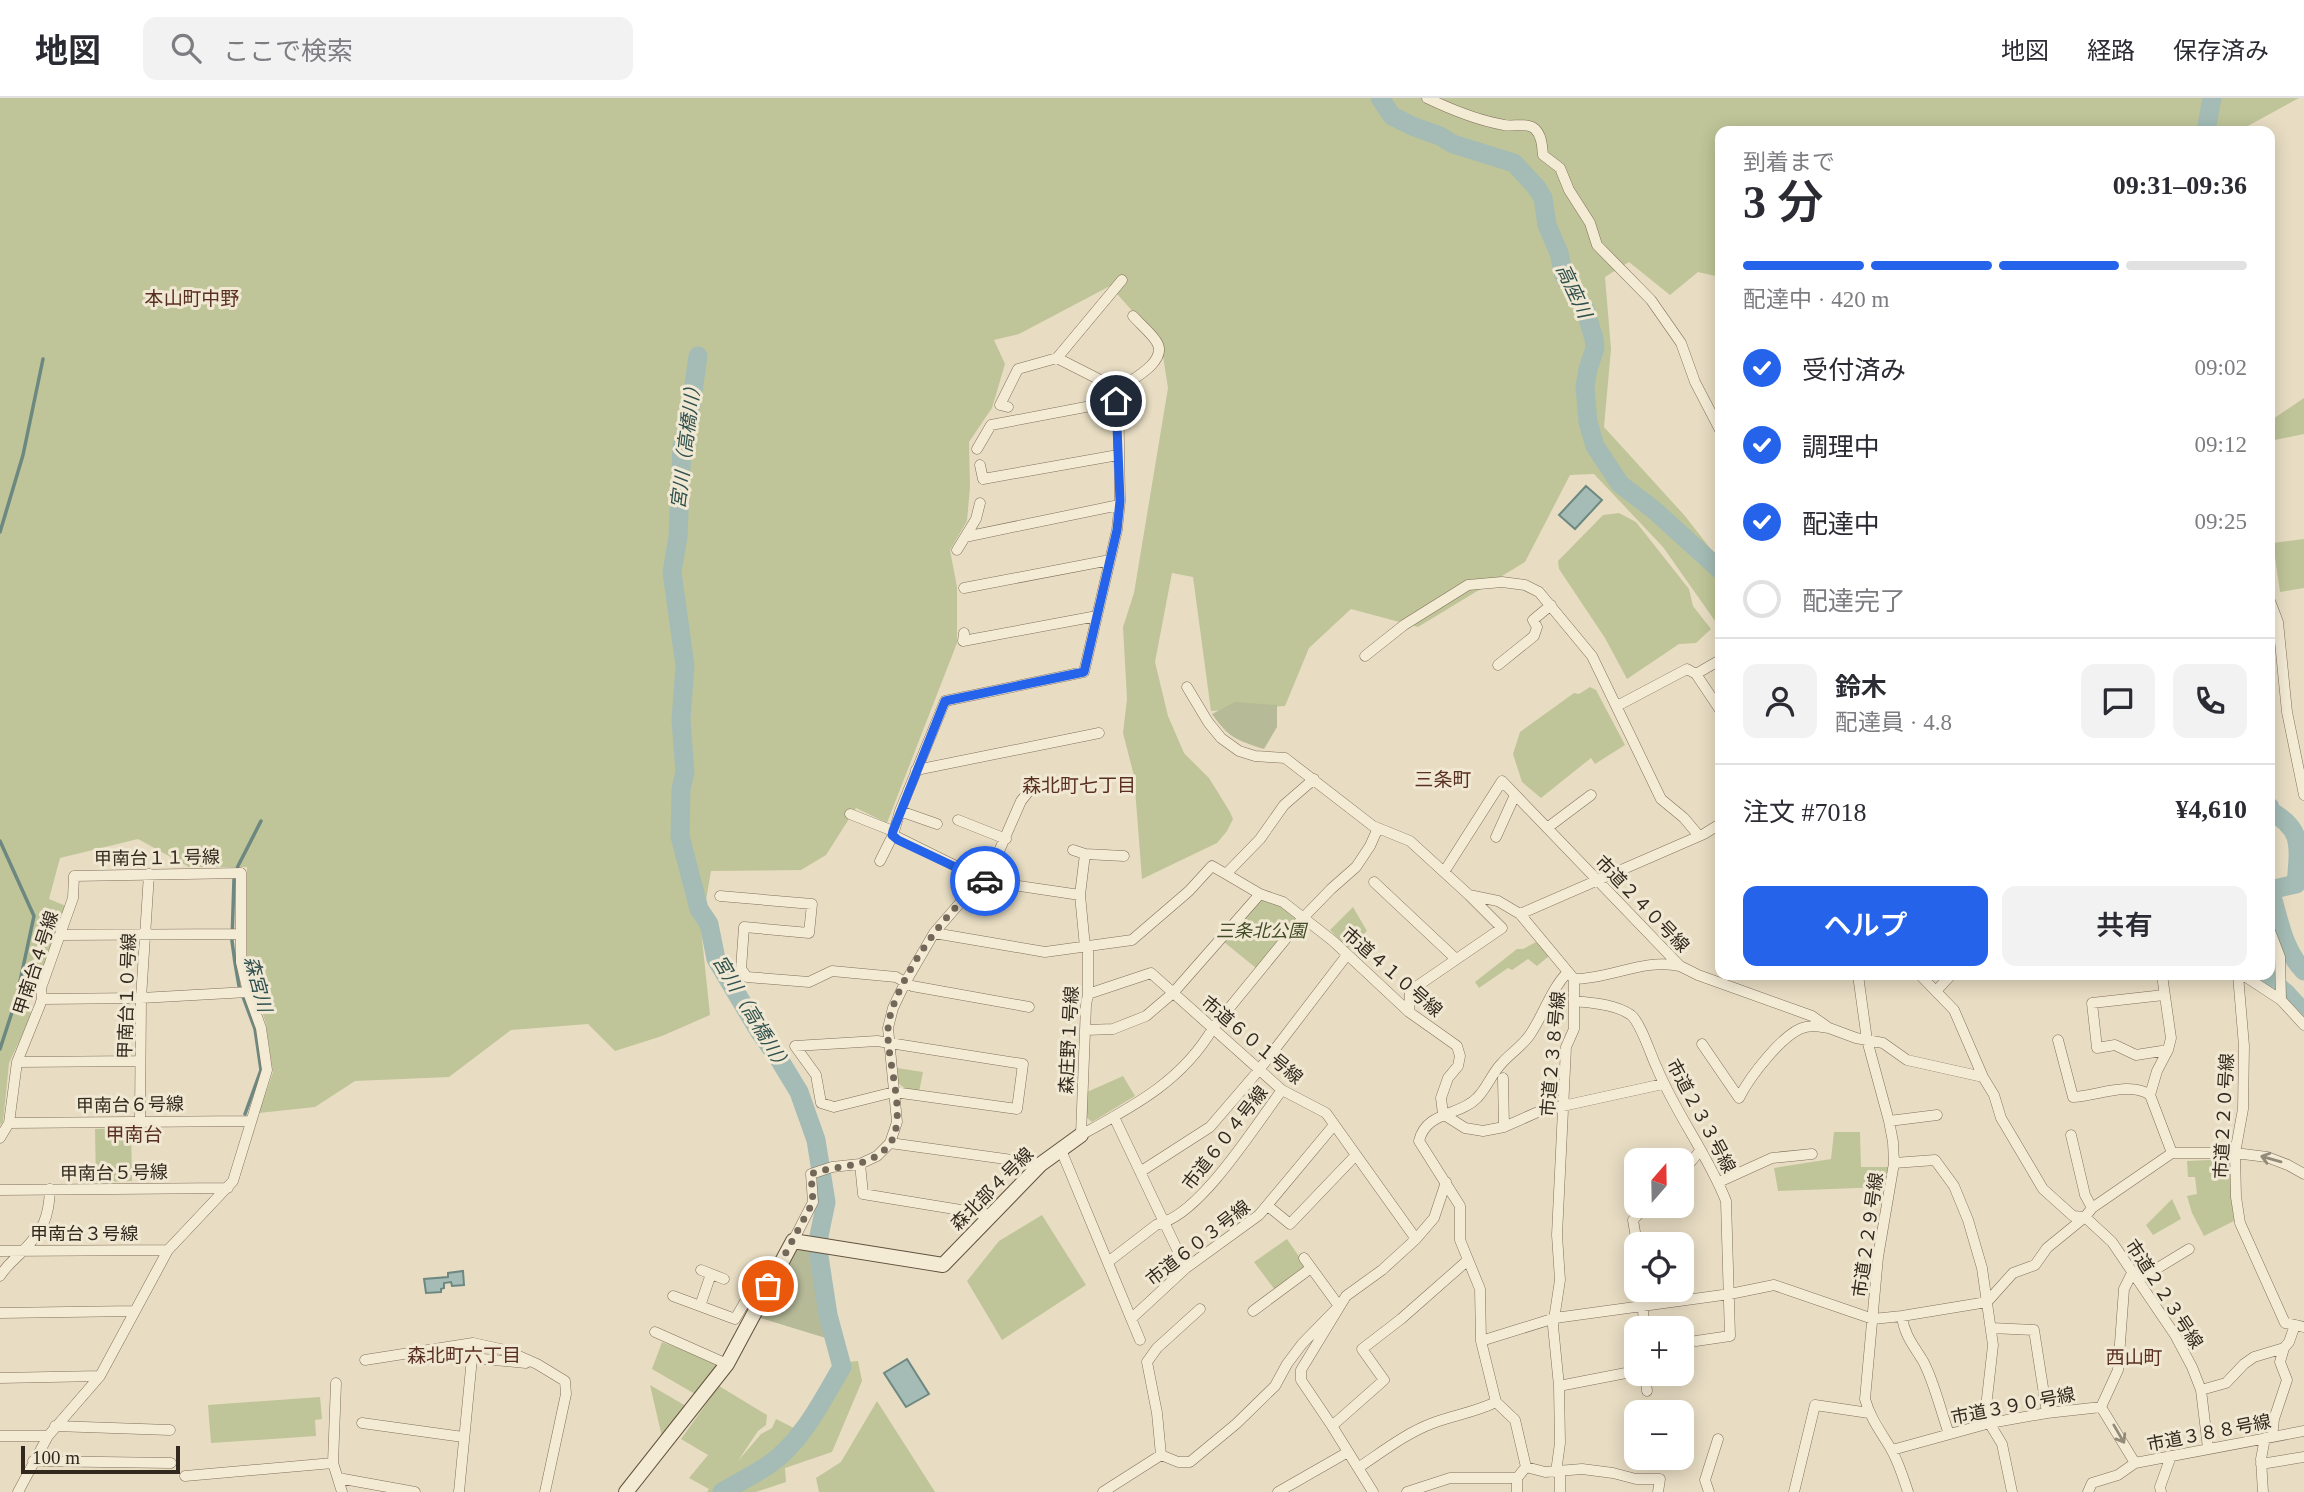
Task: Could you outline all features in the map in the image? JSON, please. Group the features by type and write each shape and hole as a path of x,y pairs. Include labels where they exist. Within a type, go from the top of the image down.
{"street":[{"path":"1427,98 1472,118 1507,126 1528,125 1534,128 1542,140 1543,155 1560,168 1569,190 1590,223 1597,244 1651,300 1681,343 1695,382 1715,420"},
{"path":"1008,407 1000,405 1018,369 1056,358 1122,280"},
{"path":"880,861 945,701 1084,672 1117,530 1118,389 1156,361 1160,351 1158,342 1133,316"},
{"path":"1056,358 1118,389"},
{"path":"977,449 991,425 1116,401"},
{"path":"1709,410 1715,408"},
{"path":"980,465 983,479 1118,455"},
{"path":"957,550 976,519 980,503"},
{"path":"965,537 1119,506"},
{"path":"963,587 1110,560"},
{"path":"1365,656 1404,625 1468,585 1502,582 1525,585 1539,592 1592,656 1661,799 1684,818 1699,836"},
{"path":"1498,665 1534,636 1537,627 1533,620 1551,605"},
{"path":"964,633 963,641 1097,616"},
{"path":"2275,616 2278,622 2287,712 2304,795"},
{"path":"2275,628 2279,636"},
{"path":"1696,674 1715,663"},
{"path":"1617,706 1687,669 1696,674 1715,702"},
{"name":"市道２３８号線","path":"1187,687 1221,738 1239,751 1255,756 1285,758 1378,828 1410,841 1469,895 1498,901 1520,914 1571,975 1575,1001 1574,1029 1566,1047 1557,1235 1560,1280 1553,1326 1559,1386 1560,1443 1556,1472 1560,1475 1560,1492"},
{"path":"916,771 1099,733"},
{"path":"934,933 1045,952 1132,940 1212,866 1226,874 1260,839 1284,805 1314,779"},
{"name":"市道２４０号線","path":"1444,872 1502,780 1680,966 1812,1016 1829,1028 1856,1038 1883,1043 1907,1060 1983,1077"},
{"path":"626,1492 727,1364 779,1267 797,1241 813,1202 811,1174 832,1167 860,1164 877,1156 890,1143 897,1122 888,1028 893,1008 934,933 959,904 986,881 1021,801 1033,786"},
{"path":"1496,837 1516,795"},
{"path":"1547,828 1591,795"},
{"path":"900,811 937,824"},
{"path":"850,814 986,881 1080,895"},
{"path":"958,820 1006,839"},
{"path":"1520,914 1715,827"},
{"path":"1061,1150 1171,1080 1202,1047 1213,1028 1302,919 1356,867 1378,828"},
{"path":"1073,850 1085,854 1124,856"},
{"name":"森庄野１号線","path":"1081,1135 1088,994 1087,946 1080,895 1085,854"},
{"name":"甲南台１１号線","path":"74,876 241,873 240,934"},
{"name":"甲南台１０号線","path":"139,1120 141,998 149,874"},
{"name":"市道４１０号線","path":"1226,874 1260,894 1283,902 1332,941 1409,1012 1457,1046 1460,1056 1458,1066 1448,1078 1441,1098 1443,1114"},
{"name":"甲南台４号線","path":"0,1138 9,1123 17,1062 42,999 41,988 73,898 74,876"},
{"path":"1374,882 1456,959"},
{"path":"1086,1031 1113,1029 1146,1016 1172,993 1260,894"},
{"path":"1409,1012 1410,990 1502,928 1469,895"},
{"path":"720,896 812,904 809,933 744,927 741,969 747,977 809,982 832,971 896,977 912,986 1029,1007"},
{"path":"18,1492 55,1426 100,1376 168,1250 233,1181 267,1070 261,1028 241,962 240,934 61,935"},
{"path":"2275,944 2280,957 2281,997"},
{"path":"1140,1172 1210,1127 1259,1070 1347,955"},
{"path":"1526,1467 1515,1420 1496,1402 1481,1341 1480,1289 1460,1240 1460,1206 1419,1141 1422,1131 1443,1114 1477,1099 1502,1063 1530,1035 1558,982 1571,975 1591,979 1643,964 1665,963 1680,966"},
{"name":"市道６０１号線","path":"1088,994 1152,974 1282,1090 1326,1114 1416,1238"},
{"name":"市道２２９号線","path":"1859,980 1867,1040 1889,1121 1894,1163 1878,1257 1865,1399 1869,1413 1892,1450 1908,1492"},
{"name":"市道２２３号線","path":"1925,980 1954,1010 1983,1077 1994,1094 2001,1118 2043,1189 2073,1216 2085,1217 2112,1242 2175,1335 2201,1390 2208,1448"},
{"path":"1936,991 1946,980"},
{"path":"2150,1095 2171,1038 2162,980"},
{"name":"市道２２０号線","path":"2241,980 2243,1109 2235,1153 2236,1197 2240,1223 2286,1323 2300,1326"},
{"path":"2250,980 2281,997 2304,1025"},
{"path":"42,999 141,998 248,992"},
{"path":"2164,995 2092,1003 2097,1048 2115,1045 2136,1055 2168,1050"},
{"name":"市道２３３号線","path":"1575,1001 1602,1003 1632,1016 1639,1026 1663,1084 1719,1182 1726,1201 1730,1336 1696,1341"},
{"path":"1702,1044 1739,1098 1746,1084 1768,1056 1794,1032 1807,1027 1829,1028"},
{"path":"2058,1040 2073,1097 2091,1096 2108,1090 2144,1091 2150,1095 2172,1153"},
{"path":"877,1041 889,1044 1023,1064 1017,1109 894,1092 834,1107 821,1103 816,1075 795,1046 877,1041"},
{"path":"17,1062 140,1061"},
{"path":"1503,1078 1504,1127"},
{"path":"1443,1114 1465,1128 1483,1131 1504,1127 1540,1111 1663,1084"},
{"name":"市道６０４号線","path":"1108,1262 1156,1225 1174,1219 1205,1193 1282,1090"},
{"path":"1889,1121 1937,1115"},
{"path":"1114,1117 1186,1268"},
{"name":"甲南台６号線","path":"9,1123 250,1121"},
{"name":"市道６０３号線","path":"1132,1318 1186,1268 1259,1216 1334,1125"},
{"path":"2071,1135 2085,1195 2092,1208"},
{"path":"890,1143 1041,1164"},
{"name":"森北部４号線","path":"797,1241 943,1265 1041,1164 1061,1150 1140,1340"},
{"path":"1694,1158 1700,1151"},
{"path":"1481,1341 1555,1318 1730,1294 1774,1285 1873,1319 1902,1317 1987,1302 2013,1273 2035,1265 2046,1248 2085,1217 2092,1208 2172,1153 2235,1153 2267,1157 2304,1174"},
{"path":"1719,1182 1772,1158 1812,1154"},
{"path":"1268,1206 1290,1224 1355,1156"},
{"path":"1894,1163 1935,1160 1953,1184 1968,1220 1982,1268 1993,1345 1985,1416 2002,1444 2012,1492"},
{"path":"860,1164 863,1194 991,1214"},
{"path":"1373,1492 1301,1380 1301,1370 1346,1296 1382,1270 1434,1218 1447,1182"},
{"name":"甲南台５号線","path":"0,1190 228,1188"},
{"path":"0,1276 45,1223 50,1189"},
{"path":"2135,1463 2101,1407 2118,1370 2124,1289 2135,1275 2189,1249"},
{"name":"甲南台３号線","path":"0,1251 168,1250"},
{"path":"1304,1258 1339,1306"},
{"path":"1332,1426 1384,1380 1362,1349 1401,1320 1468,1260"},
{"path":"673,1296 735,1319 768,1262 779,1267"},
{"path":"1253,1311 1311,1268"},
{"path":"701,1270 724,1279"},
{"path":"700,1306 711,1274"},
{"path":"1644,1302 1644,1316"},
{"path":"1161,1455 1178,1462 1190,1462 1236,1424 1275,1386 1302,1343 1339,1306"},
{"path":"1161,1455 1157,1413 1147,1362 1157,1348 1200,1308"},
{"path":"0,1312 134,1311"},
{"path":"1902,1317 1903,1326 1923,1361 1949,1434"},
{"path":"2263,1492 2261,1464 2287,1380 2280,1362 2284,1348 2300,1326"},
{"path":"1991,1328 2034,1330 2047,1413"},
{"path":"655,1332 727,1364"},
{"path":"365,1360 473,1343 505,1350 537,1364 565,1381 566,1394 545,1492"},
{"path":"2201,1390 2226,1383 2254,1357 2284,1348"},
{"path":"459,1492 472,1358 537,1364"},
{"path":"1559,1386 1624,1373"},
{"path":"0,1378 100,1376"},
{"path":"336,1383 333,1463 342,1492"},
{"path":"1646,1386 1647,1391"},
{"path":"1358,1468 1402,1438 1433,1423 1496,1402"},
{"path":"1794,1492 1815,1405 1869,1413"},
{"name":"市道３９０号線","path":"1892,1450 1990,1423 2101,1407"},
{"path":"362,1423 463,1437"},
{"path":"55,1426 170,1430"},
{"name":"市道３８８号線","path":"2088,1492 2092,1483 2118,1475 2135,1463 2304,1432"},
{"path":"0,1436 48,1436"},
{"path":"1709,1492 1706,1480 1718,1439"},
{"path":"1278,1492 1348,1452"},
{"path":"1103,1492 1161,1455"},
{"path":"2161,1492 2160,1487 2171,1456"},
{"path":"2261,1464 2304,1457"},
{"path":"33,1461 171,1463"},
{"path":"185,1476 333,1463"},
{"path":"1526,1467 1545,1472 1581,1469 1636,1479 1660,1479 1658,1492"},
{"path":"1517,1492 1517,1478 1526,1467"},
{"path":"338,1478 415,1492"},
{"path":"1407,1492 1450,1478 1517,1478"}],"green space":[{"path":"0,98 2299,98 2248,126 1715,126 1715,276 1698,272 1670,295 1629,262 1605,277 1611,349 1604,427 1685,516 1715,555 1715,621 1663,547 1594,474 1570,475 1525,562 1418,627 1351,609 1309,648 1285,706 1211,711 1193,577 1172,573 1155,662 1168,716 1184,753 1209,778 1233,819 1217,843 1142,879 1134,776 1123,733 1127,699 1123,627 1134,593 1168,388 1161,343 1110,286 1019,334 994,340 1005,364 992,408 969,442 970,487 967,521 950,550 957,587 957,643 887,823 856,808 826,855 801,870 711,871 701,929 710,1015 662,1036 615,1051 588,1024 511,1030 449,1077 355,1081 315,1107 259,1113 273,1072 266,1024 247,964 247,867 189,867 138,839 60,858 49,899 66,906 36,987 28,985 40,948 47,906 27,985 31,1016 9,1063 3,1122 0,1125"},
{"path":"2304,398 2304,434 2275,440 2275,418"},
{"path":"1619,513 1636,522 1689,589 1693,606 1711,629 1696,643 1679,644 1627,679 1605,638 1559,569 1558,561 1603,515"},
{"path":"2304,539 2304,588 2280,592 2275,543"},
{"path":"1590,687 1596,690 1625,745 1595,764 1591,758 1541,798 1522,782 1513,754 1520,732 1574,693 1579,694"},
{"path":"1235,702 1277,705 1277,727 1264,749 1234,737 1212,714"},
{"name":"三条北公園","path":"1261,899 1282,906 1298,920 1256,968 1224,942"},
{"path":"1353,907 1367,931 1348,948 1330,930"},
{"path":"1536,942 1549,956 1537,966 1528,959 1512,970 1508,968 1479,988 1475,982 1517,949"},
{"path":"897,1068 923,1072 919,1092 908,1091 898,1083"},
{"path":"1123,1076 1135,1096 1092,1122 1086,1117 1087,1092"},
{"path":"131,1128 132,1181 96,1182 95,1129"},
{"path":"1834,1132 1860,1132 1861,1167 1888,1167 1884,1187 1778,1191 1774,1168 1831,1159"},
{"path":"2231,1159 2234,1221 2204,1236 2187,1196 2197,1194 2195,1177 2188,1177 2187,1161"},
{"path":"2172,1199 2181,1219 2153,1235 2146,1225"},
{"path":"1042,1215 1086,1285 1002,1340 967,1281 999,1241"},
{"path":"1287,1239 1307,1268 1275,1290 1254,1262"},
{"path":"800,1248 812,1250 815,1281 829,1339 757,1317 793,1252"},
{"path":"662,1342 720,1366 695,1394 652,1369"},
{"path":"858,1361 862,1381 832,1452 785,1468 786,1482 756,1492 707,1492 709,1489 689,1478 708,1455 681,1439 719,1386 767,1415 766,1425 758,1431 738,1461 761,1434 772,1428 776,1419 798,1430 837,1363"},
{"path":"650,1385 686,1406 662,1437"},
{"path":"320,1397 322,1419 315,1420 316,1436 211,1443 208,1405"},
{"path":"877,1401 935,1492 819,1492 816,1478 841,1462"}],"water":[{"path":"1586,486 1602,500 1575,529 1559,515"},
{"path":"463,1271 464,1285 452,1286 451,1282 444,1283 441,1292 426,1293 424,1279 448,1277 448,1273"},
{"path":"907,1359 929,1394 906,1407 884,1373"}],"waterway":[{"name":"高座川","path":"1380,98 1392,116 1412,126 1453,144 1514,163 1537,188 1543,198 1547,225 1559,253 1564,276 1585,309 1594,339 1595,348 1585,387 1588,422 1595,446 1620,484 1654,510 1715,565"},
{"path":"2207,126 2212,98"},
{"name":"宮川（高橋川）","path":"698,356 689,420 682,446 678,537 672,572 685,666 681,720 685,772 681,789 680,836 699,909 709,924 716,959 799,1092 816,1140 826,1202 819,1236 819,1256 828,1315 842,1367 811,1419 792,1444 770,1464 722,1492"},
{"path":"0,532 23,455 43,359"},
{"path":"2275,814 2294,832 2298,849 2296,884 2275,889"},
{"name":"森宮川","path":"245,1114 261,1070 255,1029 239,986 235,963 232,941 234,879 261,821"},
{"path":"0,841 34,916 16,1000 0,1049"},
{"path":"2275,908 2286,944 2304,971"},
{"name":"高座川","path":"2270,980 2304,1013"}],"way so far":[{"path":"768,1286 813,1202 811,1174 832,1167 860,1164 877,1156 890,1143 897,1122 888,1028 893,1008 934,933 959,904 985,881"}],"district":[{"name":"本山町中野","path":"192,298"},
{"name":"三条町","path":"1443,779"},
{"name":"森北町七丁目","path":"1079,785"},
{"name":"甲南台","path":"134,1134"},
{"name":"森北町六丁目","path":"464,1355"},
{"name":"西山町","path":"2134,1357"}],"route":[{"path":"985,881 898,840 892,835 893,831 945,701 1084,672 1117,530 1120,501 1116,401"}]}
